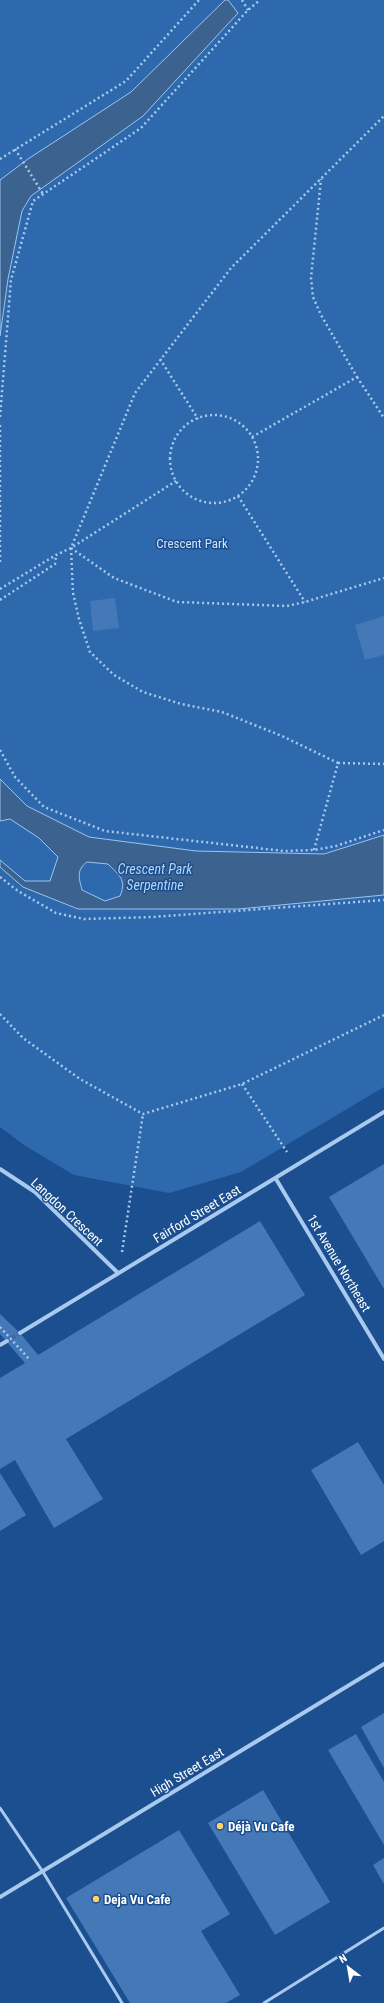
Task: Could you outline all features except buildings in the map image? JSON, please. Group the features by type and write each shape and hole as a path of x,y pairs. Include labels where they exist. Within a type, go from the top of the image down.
{"street":[{"name":"Fairford Street East","path":"20,1333 384,1112"},
{"name":"Langdon Crescent","path":"0,1169 35,1192 118,1273"},
{"name":"1st Avenue Northeast","path":"276,1178 384,1359"},
{"path":"0,1345 7,1341"},
{"name":"High Street East","path":"0,1896 43,1872 384,1664"}],"lane":[{"path":"0,1808 43,1872 122,2003"},
{"path":"264,2003 384,1928"}],"path":[{"path":"0,158 126,81 199,0"},
{"path":"242,0 248,10"},
{"path":"0,417 11,280 33,201 141,128 248,10 260,0"},
{"path":"384,116 231,268 135,393 71,548 73,593 79,620 90,652 114,675 143,692 181,704 222,712 282,736 338,763 384,764"},
{"path":"15,149 44,194"},
{"path":"321,178 311,278 313,297 321,315 357,377 384,418"},
{"path":"160,359 198,419"},
{"path":"252,437 357,377"},
{"path":"210,416 222,416 234,420 244,427 252,437 257,449 258,463 255,476 248,487 238,496 225,502 210,503 196,500 184,491 176,481 170,466 171,451 176,437 185,426 198,419 210,416"},
{"path":"0,425 0,564"},
{"path":"0,589 51,557 71,548 176,481"},
{"path":"238,496 305,602"},
{"path":"71,548 114,578 177,602 287,606 384,578"},
{"path":"0,600 56,564 56,555"},
{"path":"0,750 15,777 44,807 105,831 284,851 314,850 336,846 384,830"},
{"path":"314,850 338,763"},
{"path":"0,877 18,891 56,913 84,919 152,917 384,900"},
{"path":"0,1014 23,1038 80,1079 143,1114 242,1084 384,1015"},
{"path":"242,1084 296,1166"},
{"path":"118,1273 143,1114"},
{"path":"0,1327 30,1360"}],"green space":[{"name":"Crescent Park","path":"0,0 384,0 384,1087 241,1172 169,1193 74,1175 24,1145 0,1127"}],"water":[{"path":"225,0 228,0 238,13 143,116 31,196 22,211 8,279 0,336 0,180 28,159 131,92"},
{"name":"Crescent Park Serpentine","path":"0,779 27,806 89,837 196,851 324,854 384,835 384,895 239,909 78,909 23,887 0,867 0,860 25,881 50,881 58,857 39,838 10,819 0,821","holes":["87,862 108,864 121,878 123,886 120,896 105,901 82,890 79,874 81,868"]}],"tunnel":[{"path":"7,1341 20,1333"}],"place":[{"name":"Déjà Vu Cafe","path":"220,1826"},
{"name":"Deja Vu Cafe","path":"96,1899"}]}
